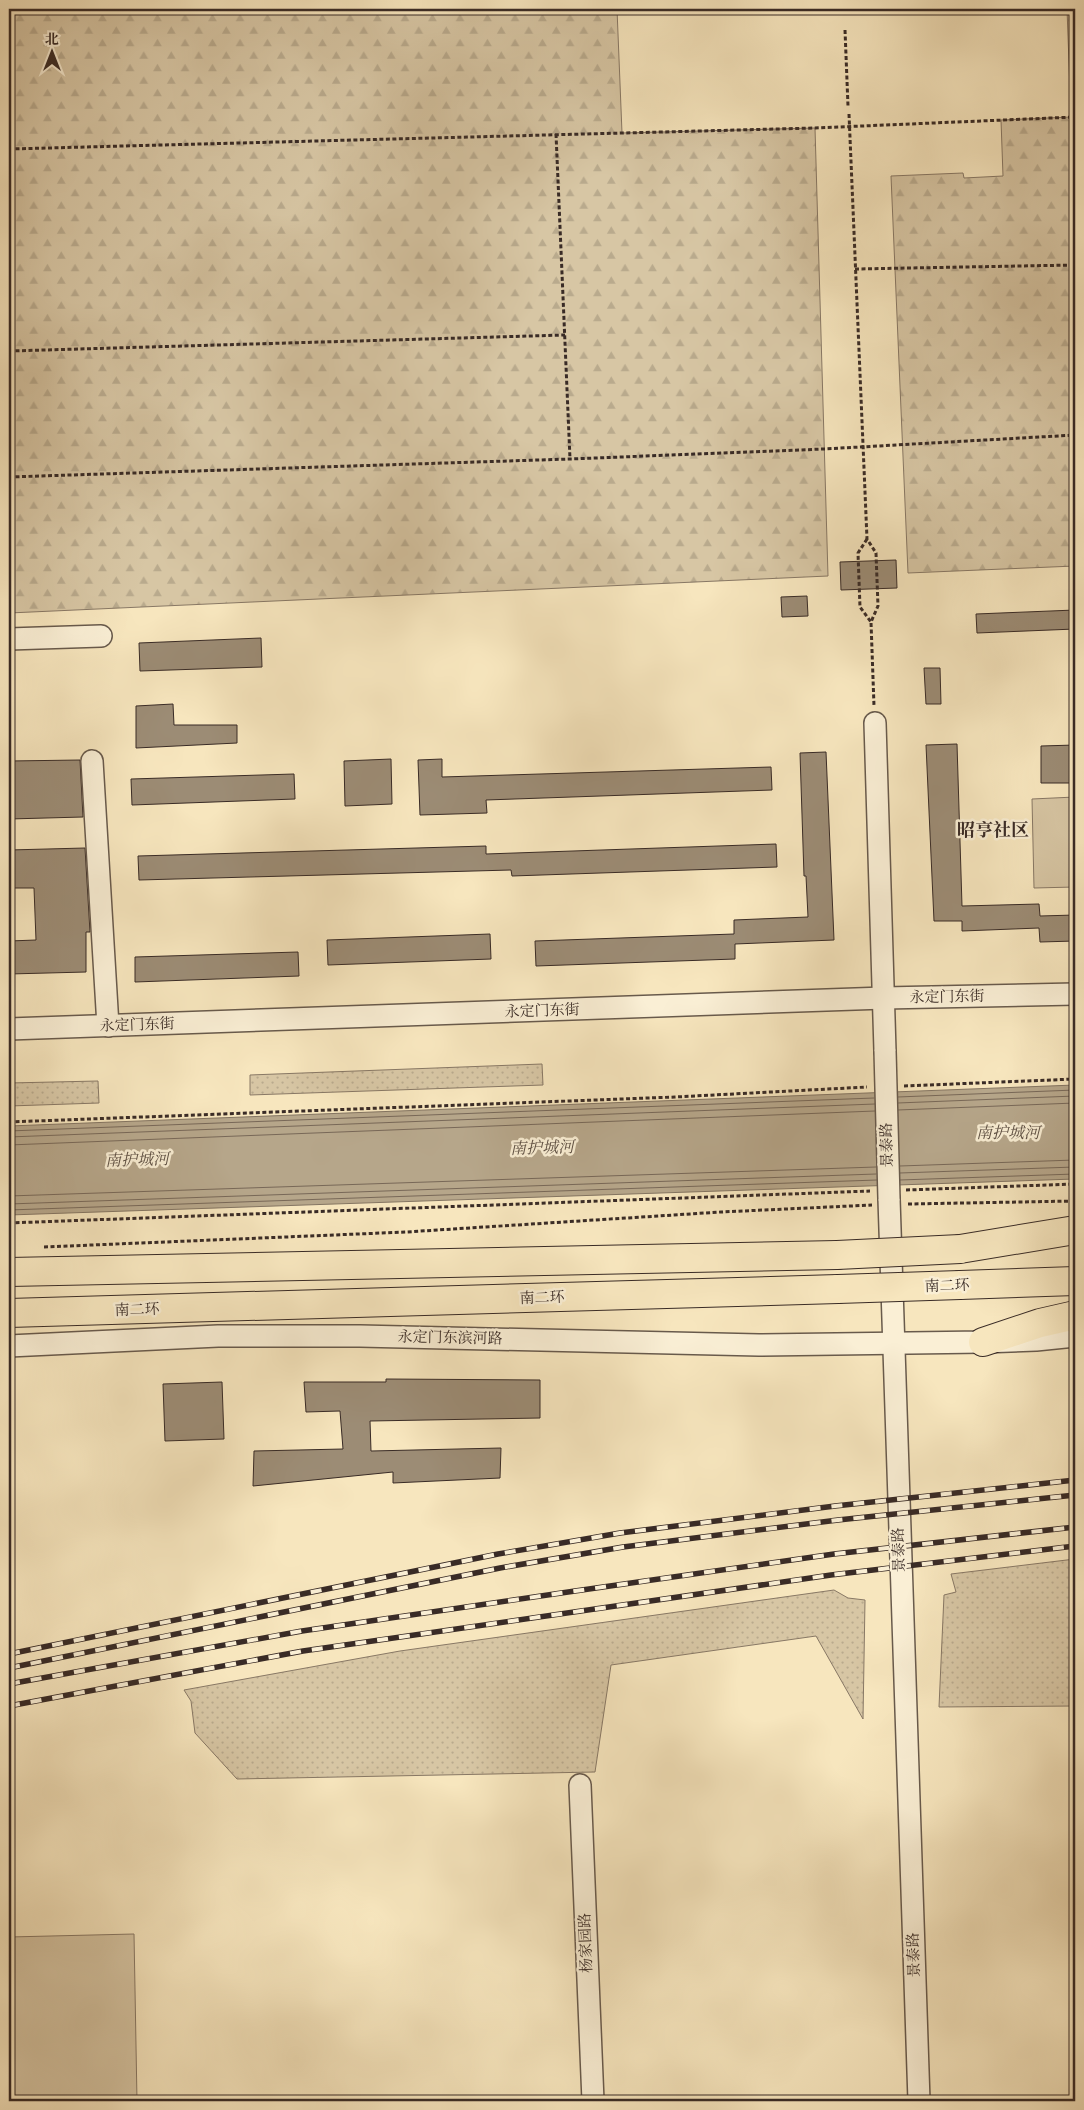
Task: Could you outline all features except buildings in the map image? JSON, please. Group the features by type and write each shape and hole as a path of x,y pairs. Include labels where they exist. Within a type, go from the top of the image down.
{"highway":[{"path":"960,1249 1075,1230"},
{"path":"9,1272 837,1255 960,1249 1075,1247"},
{"name":"南二环","path":"9,1313 1075,1281"},
{"path":"983,1342 1040,1323 1075,1316"}],"street":[{"path":"9,639 101,636"},
{"name":"景泰路","path":"875,723 884,998 887,1196 919,2101"},
{"path":"92,762 108,1026"},
{"name":"永定门东街","path":"9,1029 884,998 1075,994"},
{"name":"永定门东滨河路","path":"9,1346 218,1336 360,1336 760,1345 983,1342"},
{"path":"983,1342 1075,1336"},
{"name":"杨家园路","path":"580,1785 593,2101"}],"path":[{"path":"845,30 848,106"},
{"path":"849,114 867,539 876,553 878,606 870,622 875,723"},
{"path":"9,149 849,127 1075,117"},
{"path":"556,134 570,459"},
{"path":"855,269 1075,265"},
{"path":"9,350 565,335"},
{"path":"9,477 570,459 1075,435"},
{"path":"867,539 858,553 860,607 870,622"},
{"path":"899,1086 1075,1079"},
{"path":"9,1122 870,1087"},
{"path":"38,1248 406,1232 721,1212 887,1196 1075,1184"},
{"path":"9,1223 887,1196 1075,1201"}],"green space":[{"path":"9,9 617,9 622,133 815,128 828,576 9,613"},
{"path":"1067,9 1075,9 1075,566 908,573 891,176 963,173 964,178 1003,176 1001,120 1071,117"},
{"path":"1075,797 1075,887 1034,888 1032,799"},
{"path":"542,1064 543,1085 250,1095 250,1075"},
{"path":"98,1081 99,1103 9,1106 9,1083"},
{"path":"1075,1559 1075,1706 939,1707 944,1595 956,1592 951,1574"},
{"path":"834,1590 848,1598 865,1600 863,1719 816,1636 611,1665 595,1772 237,1779 195,1733 191,1701 184,1690 400,1651"},
{"path":"134,1934 137,2101 9,2101 9,1937"}],"water":[{"name":"南护城河","path":"1075,1085 1075,1179 9,1215 9,1126"}],"railway":[{"path":"9,1654 498,1554 620,1533 835,1506 1075,1480"},
{"path":"9,1668 500,1568 623,1547 838,1520 1075,1495"},
{"path":"9,1684 302,1631 834,1554 1075,1527"},
{"path":"9,1706 303,1651 831,1575 1075,1546"}],"district":[{"name":"昭亨社区","path":"993,831"}]}
